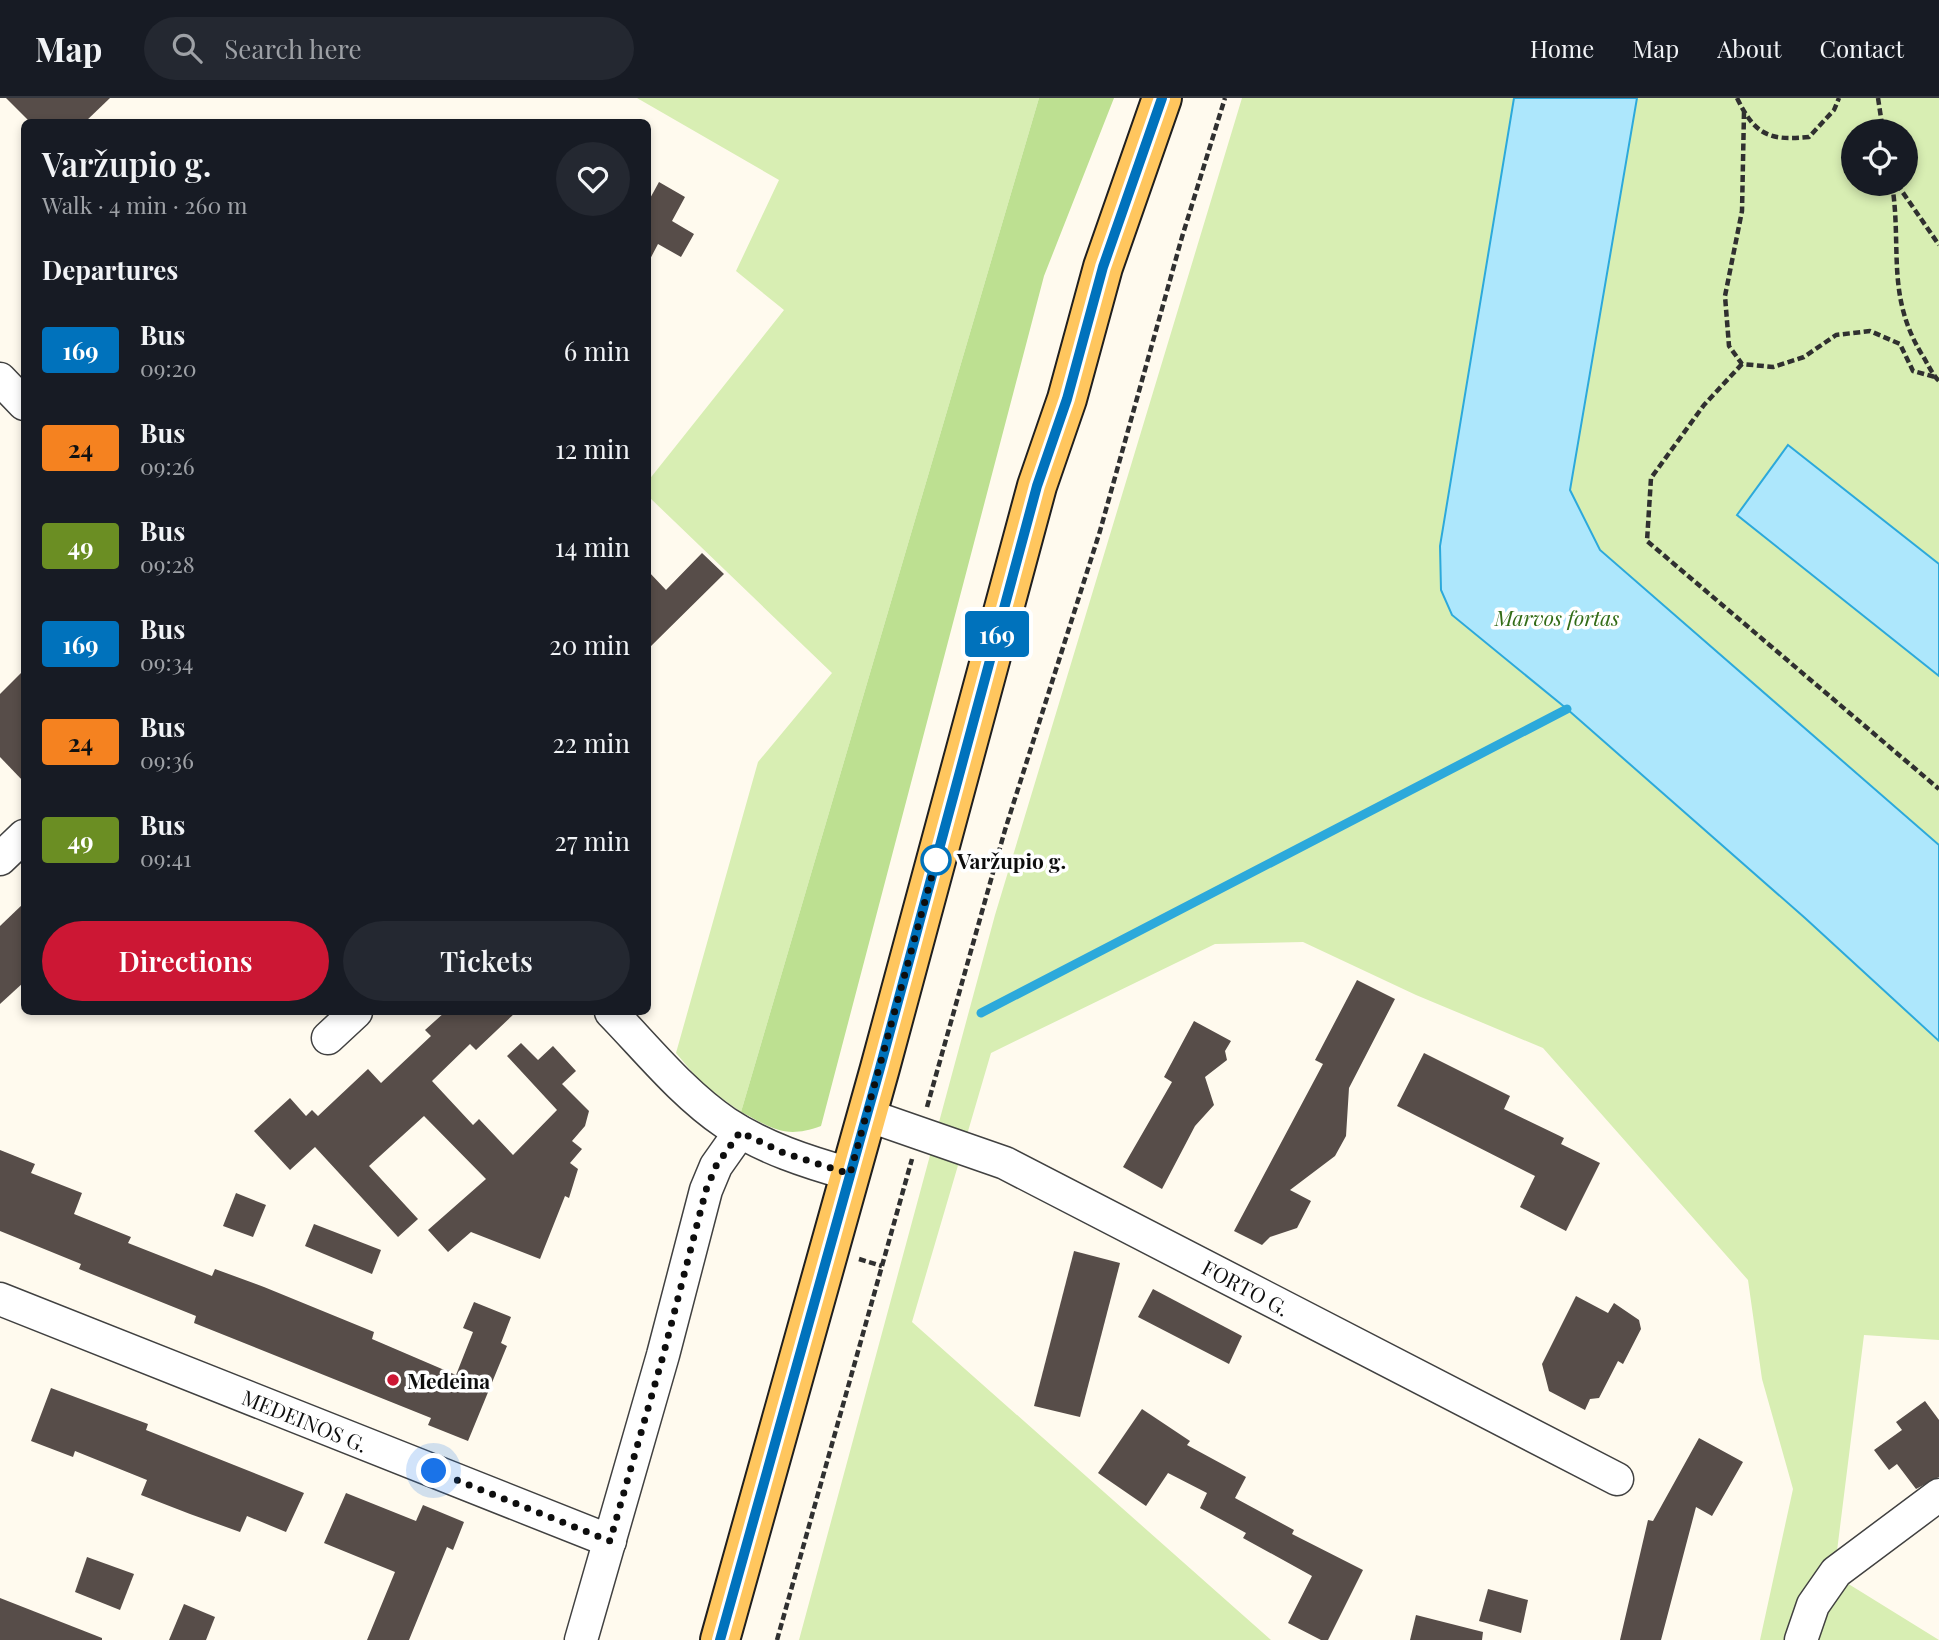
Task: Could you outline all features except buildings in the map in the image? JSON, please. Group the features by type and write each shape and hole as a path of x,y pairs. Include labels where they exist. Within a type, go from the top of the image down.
{"main road":[{"path":"720,1640 867,1115 1037,486 1067,399 1103,267 1162,98"}],"street":[{"path":"0,379 21,401"},
{"path":"0,859 21,839"},
{"path":"328,1038 353,1015"},
{"path":"614,1015 703,1106 740,1132 784,1153 850,1174"},
{"name":"FORTO G.","path":"867,1115 1005,1163 1616,1479"},
{"path":"581,1640 663,1356 706,1190 716,1166 740,1132"},
{"name":"MEDEINOS G.","path":"0,1299 610,1541"},
{"path":"1801,1640 1813,1605 1836,1573 1939,1495"}],"path":[{"path":"777,1640 1005,830 1100,531 1189,212 1225,98"},
{"path":"1737,98 1750,124 1782,140 1809,137 1834,110 1839,98"},
{"path":"1878,98 1881,119"},
{"path":"1744,112 1742,211 1725,296 1729,346 1742,364 1773,367 1804,357 1836,335 1870,331 1900,344 1913,371 1937,379"},
{"path":"1894,196 1895,284 1907,329 1937,379"},
{"path":"1905,196 1939,245"},
{"path":"1742,364 1703,405 1651,478 1647,541 1939,789"}],"green space":[{"path":"637,98 1039,98 741,1112 703,1085 676,1053 758,762 832,673 651,499 651,477 784,310 736,271 779,180"},
{"path":"1039,98 1114,98 1044,276 821,1126 798,1132 780,1130 741,1112"},
{"name":"Marvos fortas","path":"1242,98 1939,98 1939,1340 1864,1335 1834,1575 1939,1640 1760,1640 1793,1489 1762,1379 1748,1280 1543,1048 1416,995 1303,942 1215,944 991,1053 912,1322 1271,1640 799,1640 995,915"}],"water":[{"path":"1514,98 1637,98 1570,490 1600,550 1939,845 1939,1041 1805,918 1567,709 1452,615 1441,590 1440,546"},
{"path":"1788,445 1939,564 1939,676 1737,515"}],"waterway":[{"path":"981,1013 1567,709"}],"bus line":[{"name":"169","path":"720,1640 880,1068 1037,486 1067,399 1103,267 1162,98"}],"place":[{"name":"Varžupio g.","path":"936,860"},
{"name":"Medeina","path":"393,1380"}],"route":[{"path":"434,1471 610,1541 663,1356 706,1190 716,1166 740,1132 784,1153 850,1174 939,850 936,860"}]}
